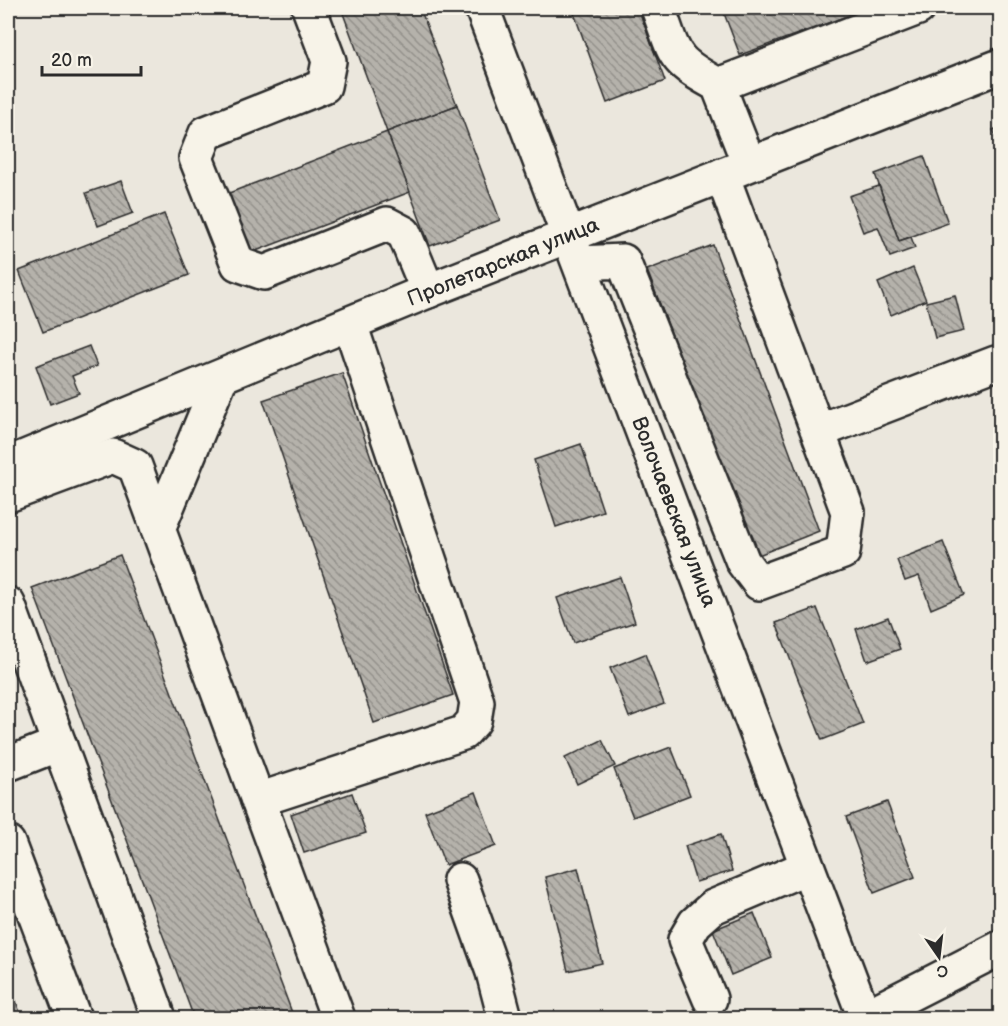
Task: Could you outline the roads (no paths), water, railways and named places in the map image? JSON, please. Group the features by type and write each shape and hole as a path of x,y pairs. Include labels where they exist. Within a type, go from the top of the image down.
{"street":[{"path":"309,8 330,61 324,86 206,133 196,158 238,264 264,273 387,224 404,233 428,291"},
{"name":"Волочаевская улица","path":"482,8 864,1018"},
{"path":"575,249 623,261 743,562 759,583 843,552 848,512 819,431 736,170 718,85 687,68 676,58 658,8"},
{"path":"718,85 918,8"},
{"name":"Пролетарская улица","path":"8,465 428,291 575,249 736,170 1000,66"},
{"path":"258,800 463,733 474,721 477,702 350,324"},
{"path":"819,431 996,363 1000,364"},
{"path":"158,529 221,377"},
{"path":"8,495 112,456 135,466 338,1018"},
{"path":"8,604 159,1018"},
{"path":"8,764 59,744"},
{"path":"8,843 74,1018"},
{"path":"710,999 685,940 695,923 713,908 807,867"},
{"path":"460,880 493,972 505,1018"},
{"path":"864,1018 1000,948"}]}
